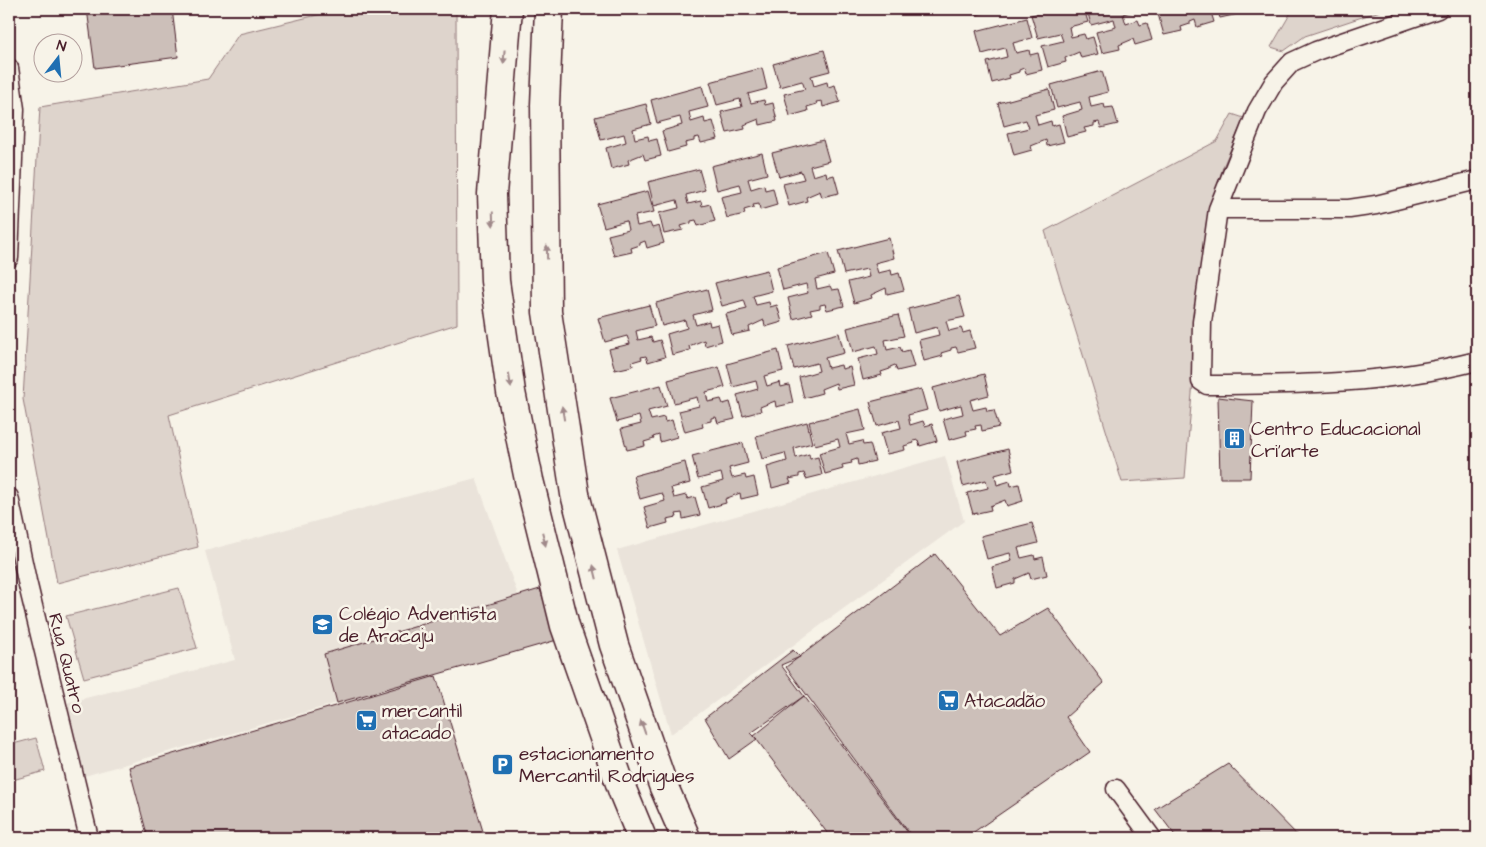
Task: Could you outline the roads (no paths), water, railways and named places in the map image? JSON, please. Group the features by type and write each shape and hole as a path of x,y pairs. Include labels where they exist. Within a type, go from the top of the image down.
{"main road":[{"path":"508,9 492,194 494,281 511,392 529,480 565,626 623,792 642,838"},
{"path":"549,9 545,105 547,312 575,494 614,645 663,785 686,838"}],"street":[{"path":"1438,9 1316,51 1292,62 1274,82 1257,111 1218,209 1202,322 1201,378 1204,384 1325,384 1360,382 1438,371 1477,361"},
{"path":"9,68 15,108 9,258"},
{"path":"1218,209 1349,209 1376,205 1477,180"},
{"name":"Rua Quatro","path":"9,497 26,581 88,838"},
{"path":"1116,789 1152,838"}],"place":[{"name":"Centro Educacional Cri'arte","path":"1235,439"},
{"name":"Colégio Adventista de Aracaju","path":"323,624"},
{"name":"Atacadão","path":"948,700"},
{"name":"mercantil atacado","path":"366,721"},
{"name":"estacionamento Mercantil Rodrigues","path":"503,764"}]}
